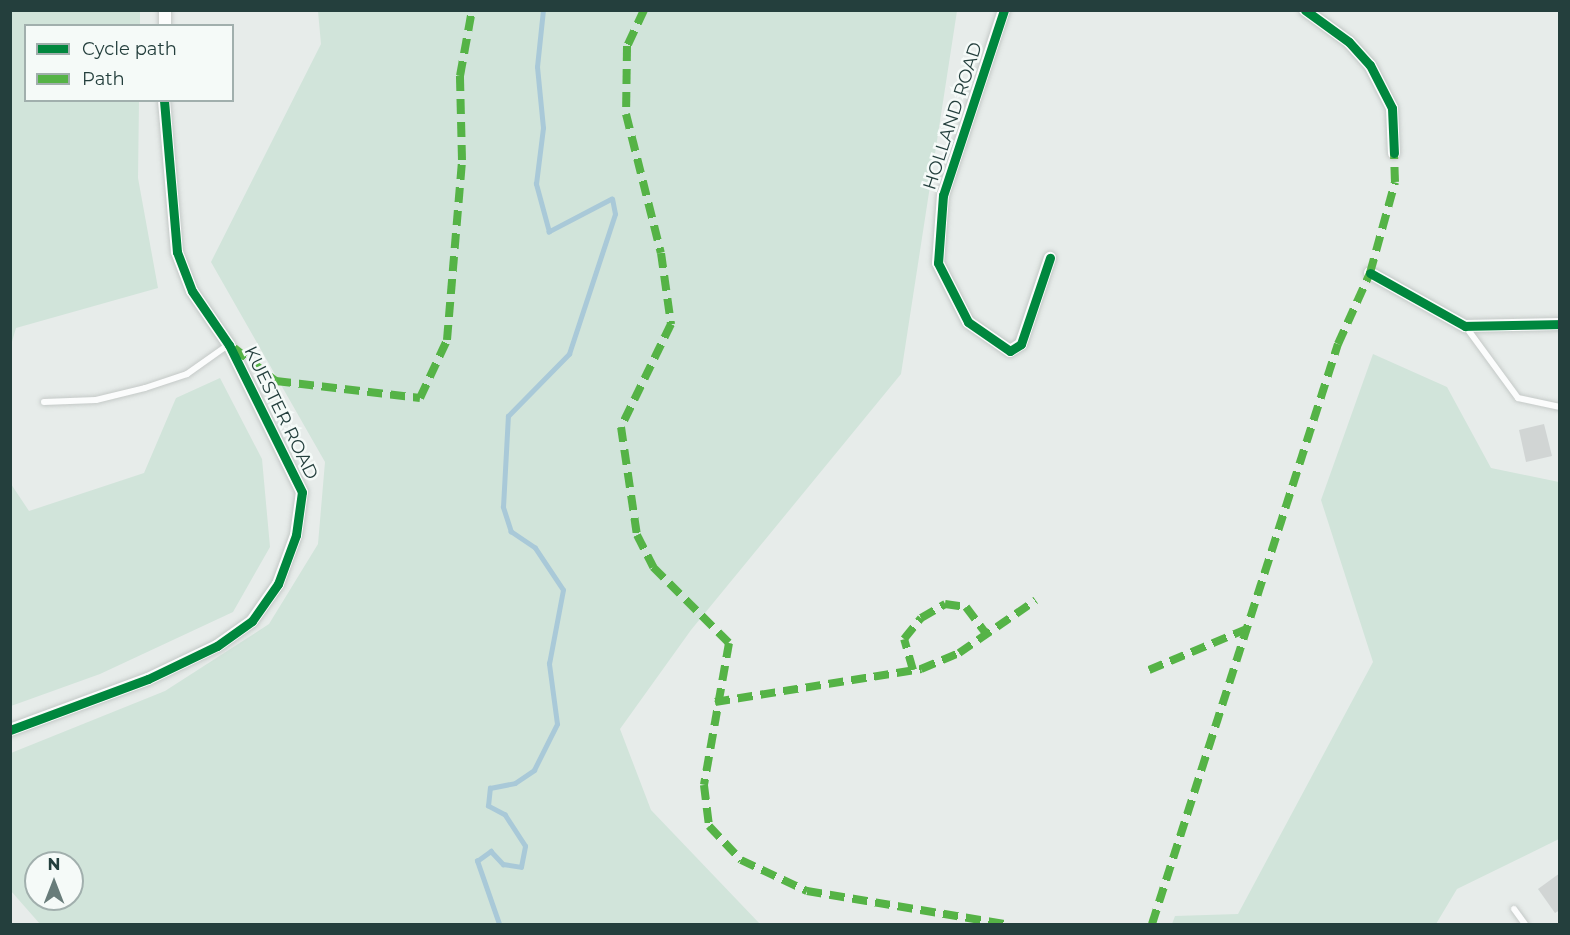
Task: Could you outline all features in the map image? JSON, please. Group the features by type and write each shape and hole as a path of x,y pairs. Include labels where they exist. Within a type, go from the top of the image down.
{"street":[{"name":"HOLLAND ROAD","path":"1004,10 943,195 938,263 968,322 1010,351 1021,344 1050,258"},
{"path":"1305,10 1349,42 1370,65 1392,108 1394,153"},
{"name":"KUESTER ROAD","path":"10,730 148,679 217,646 252,621 278,584 296,535 302,492 229,345 192,291 177,252 164,102"},
{"path":"1370,273 1465,326 1560,324"}],"lane":[{"path":"1465,326 1518,398 1560,407"},
{"path":"44,402 96,400 145,388 187,374 229,345"},
{"path":"1514,909 1525,924"}],"green space":[{"path":"11,10 140,11 140,24 24,24 24,102 139,102 138,178 158,288 16,328 11,345"},
{"path":"318,11 957,11 901,374 691,630 620,729 651,810 760,924 40,924 29,911 84,911 84,851 24,851 24,906 11,891 11,753 165,691 269,624 318,544 325,462 211,262 321,44"},
{"path":"1373,354 1447,387 1491,468 1559,482 1559,839 1457,889 1436,924 1172,924 1175,916 1238,914 1373,662 1321,500"},
{"path":"220,378 262,459 270,547 233,612 100,674 11,706 11,484 29,511 144,473 176,398"}],"building":[{"path":"1544,424 1552,456 1526,462 1519,430"},
{"path":"1560,873 1560,910 1555,913 1538,889"}],"waterway":[{"path":"499,924 477,861 491,851 503,864 521,867 525,846 505,815 488,806 490,788 515,783 534,770 557,724 549,664 563,590 535,548 511,532 503,507 508,416 569,354 615,214 612,199 549,232 536,184 543,128 537,67 543,10"}],"marked path":[{"path":"234,348 276,381 420,398 447,340 462,160 460,76 472,10"},
{"path":"644,10 627,46 626,114 661,253 671,324 621,427 637,535 653,567 729,643 704,785 709,826 741,860 807,891 1004,924"},
{"path":"1152,924 1338,344 1370,273 1395,182 1394,153"},
{"path":"715,702 921,669 959,653 1036,600"},
{"path":"913,670 904,639 921,618 945,604 966,607 986,634"},
{"path":"1149,670 1249,628"}],"cycle path":[{"path":"1004,10 943,195 938,263 968,322 1010,351 1021,344 1050,258"},
{"path":"1305,10 1349,42 1370,65 1392,108 1394,153"},
{"path":"10,730 148,679 217,646 252,621 278,584 296,535 302,492 229,345 192,291 177,252 164,102"},
{"path":"1370,273 1465,326 1560,324"}]}
